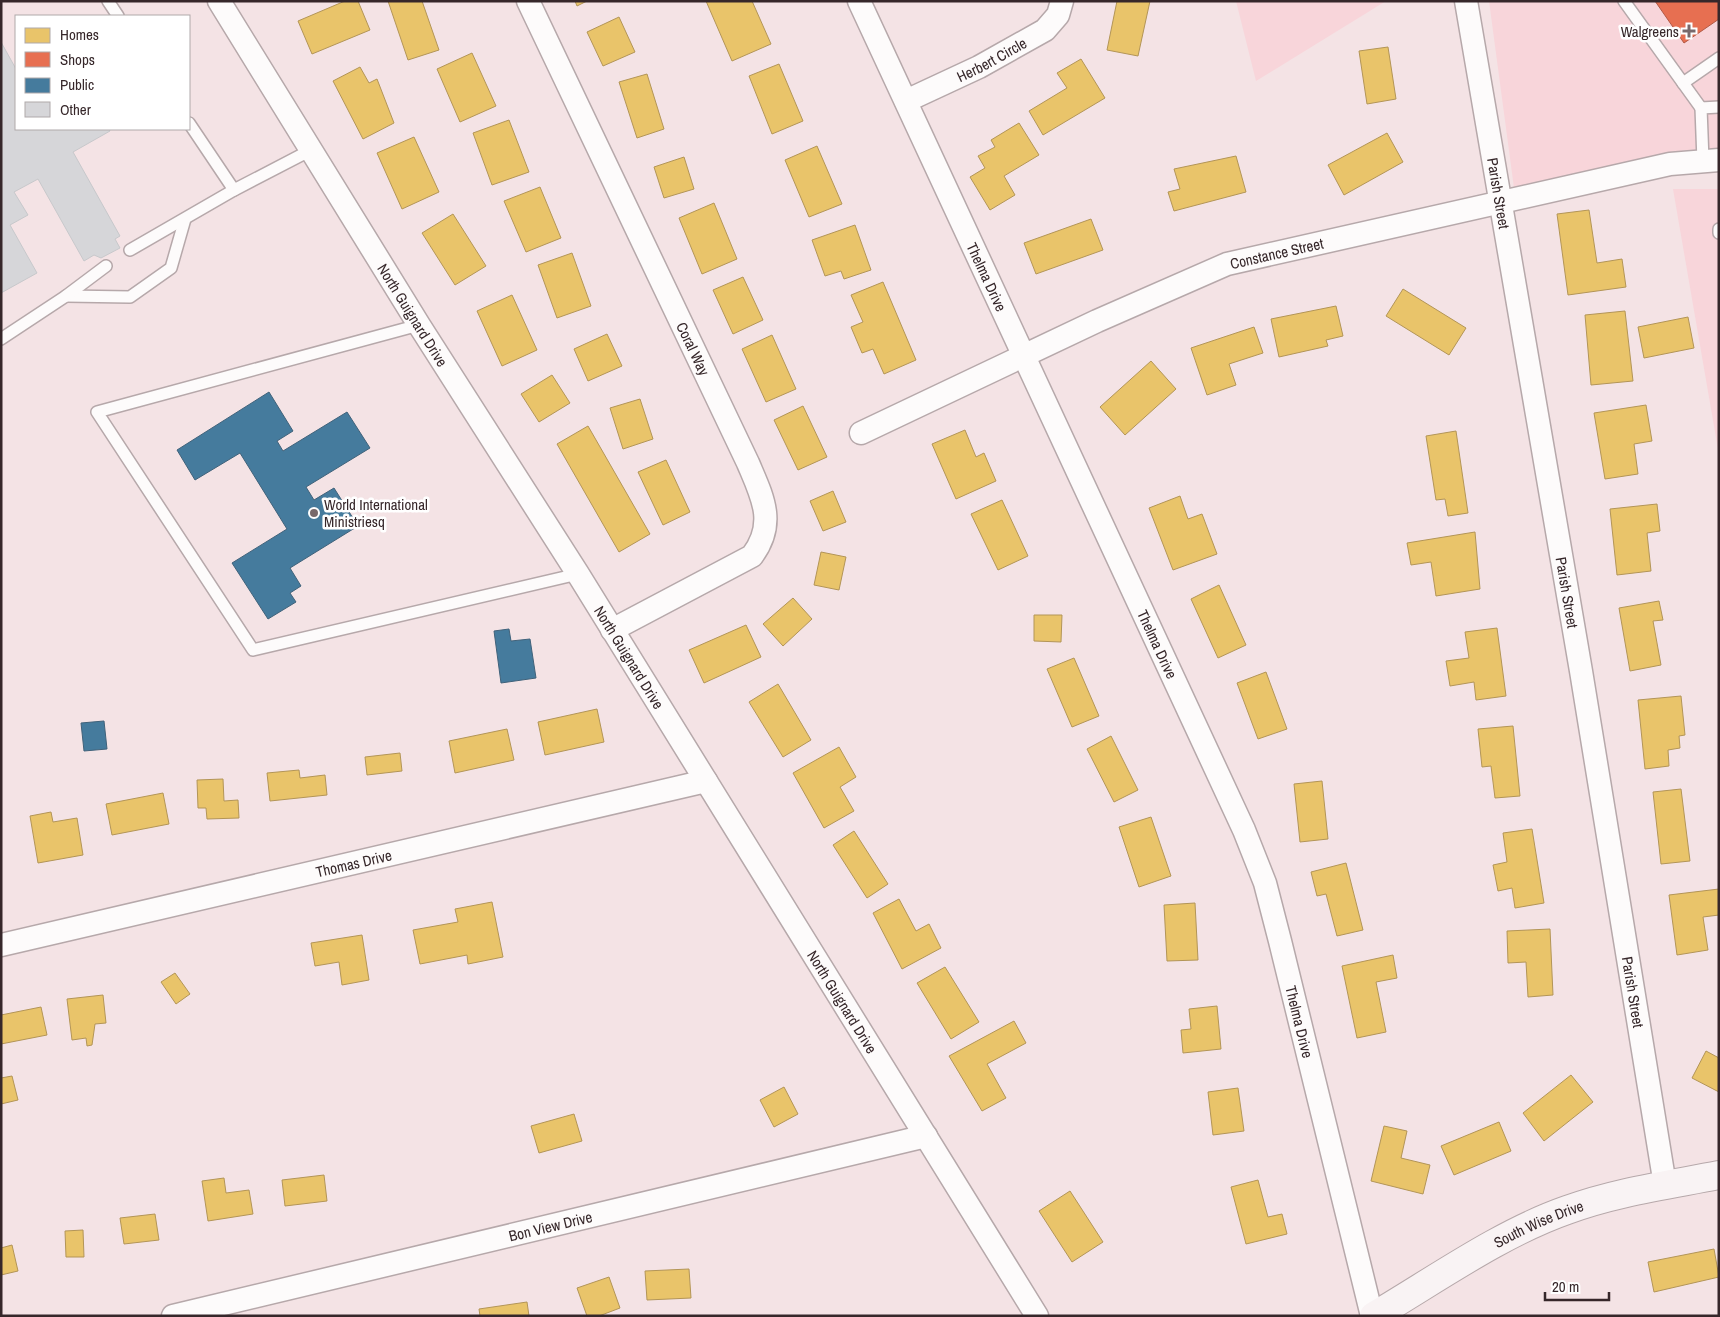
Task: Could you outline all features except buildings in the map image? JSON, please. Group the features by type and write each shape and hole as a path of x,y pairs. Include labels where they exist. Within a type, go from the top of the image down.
{"main road":[{"name":"South Wise Drive","path":"1373,1316 1522,1229 1567,1210 1624,1192 1719,1175"}],"street":[{"name":"Coral Way","path":"528,1 748,463 765,511 762,543 752,556 612,630"},
{"name":"Thelma Drive","path":"859,1 1244,830 1265,883 1373,1316"},
{"name":"Herbert Circle","path":"906,101 979,67 1045,30 1058,15 1062,1"},
{"name":"Parish Street","path":"1466,1 1581,671 1666,1185"},
{"name":"North Guignard Drive","path":"224,3 311,150 419,325 578,574 1037,1316"},
{"name":"Constance Street","path":"862,433 1097,321 1227,264 1670,164 1711,160"},
{"name":"Thomas Drive","path":"1,945 706,781"},
{"name":"Bon View Drive","path":"173,1316 926,1136"}],"lane":[{"path":"108,1 117,15"},
{"path":"1624,1 1701,108 1711,160"},
{"path":"1683,83 1719,58"},
{"path":"1701,108 1719,107"},
{"path":"190,124 234,190"},
{"path":"130,250 234,190 311,150"},
{"path":"66,296 130,297 171,268 185,219"},
{"path":"1,339 66,296 106,266"},
{"path":"419,325 98,412 253,650 578,574"}],"shaded area":[{"path":"1236,1 1386,1 1256,81"},
{"path":"1489,1 1719,1 1719,149 1671,152 1514,188"},
{"path":"1673,189 1719,189 1719,455"}],"place":[{"name":"Walgreens","path":"1689,31"},
{"name":"World International Ministriesq","path":"314,513"}]}
